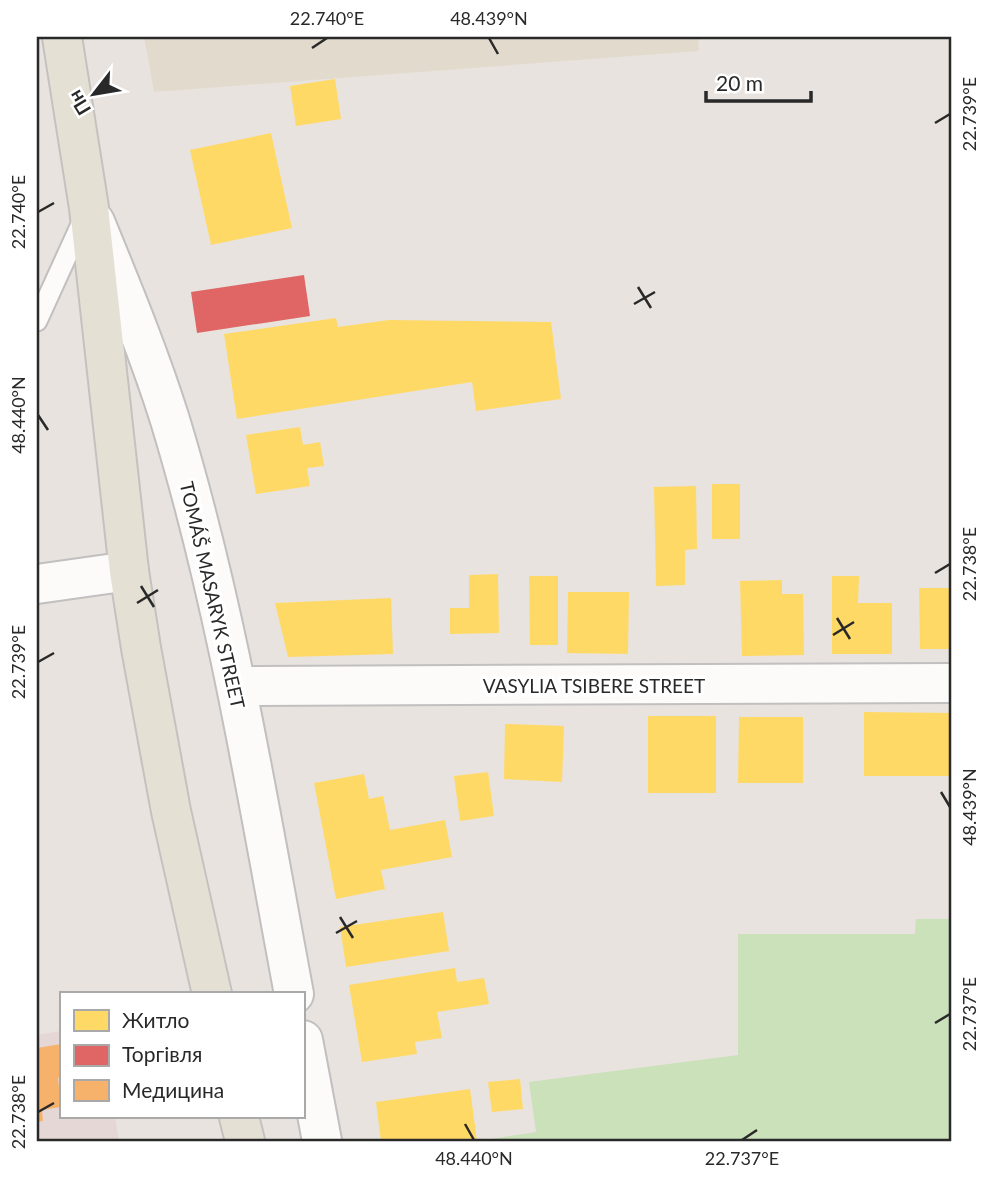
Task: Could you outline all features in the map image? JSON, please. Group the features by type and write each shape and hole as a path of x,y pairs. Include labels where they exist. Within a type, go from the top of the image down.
{"main road":[{"name":"TOMÁŠ MASARYK STREET","path":"62,37 89,208 129,572 171,811 212,992"},
{"path":"239,1118 244,1141"}],"street":[{"name":"TOMÁŠ MASARYK STREET","path":"89,208 135,319 170,420 199,526 236,686 294,992"},
{"path":"37,584 129,572"},
{"name":"VASYLIA TSIBERE STREET","path":"236,686 952,683"},
{"path":"304,1045 322,1141"}],"lane":[{"path":"37,321 89,208"}],"shaded area":[{"path":"144,37 698,37 699,51 154,92"},
{"path":"60,1031 60,1118 115,1118 119,1141 37,1141 37,1035"}],"green space":[{"path":"916,919 952,919 952,1141 478,1141 536,1132 529,1082 738,1055 738,934 915,934"}],"building: Житло":[{"path":"335,79 341,119 296,126 290,86"},
{"path":"271,133 292,228 211,245 190,150"},
{"path":"336,318 338,327 389,320 551,322 561,399 476,411 472,382 237,419 224,334"},
{"path":"300,427 303,445 320,442 324,466 307,468 310,486 256,494 246,435"},
{"path":"712,484 740,484 740,539 712,539"},
{"path":"696,486 697,549 685,550 685,585 656,586 654,487"},
{"path":"498,574 499,633 450,634 450,608 469,608 469,575"},
{"path":"529,576 558,576 558,645 530,645"},
{"path":"832,576 859,576 858,603 892,603 892,654 832,654"},
{"path":"782,580 782,594 803,594 804,655 742,656 740,581"},
{"path":"919,588 952,588 952,649 920,649"},
{"path":"568,592 629,592 628,654 567,653"},
{"path":"391,598 393,654 288,657 275,603"},
{"path":"864,712 952,713 952,776 864,776"},
{"path":"648,716 716,716 716,793 648,793"},
{"path":"739,717 803,717 803,783 738,783"},
{"path":"505,724 564,726 562,782 504,779"},
{"path":"488,772 494,816 460,821 454,776"},
{"path":"364,774 369,799 383,796 390,830 445,820 452,857 381,870 385,889 336,899 314,783"},
{"path":"443,912 449,951 346,967 340,927"},
{"path":"455,968 457,982 484,978 489,1004 437,1012 442,1038 415,1042 417,1054 362,1062 349,985"},
{"path":"520,1079 523,1109 492,1112 488,1082"},
{"path":"470,1089 477,1141 381,1141 376,1102"}],"building: Торгівля":[{"path":"304,275 310,316 197,333 191,292"}],"building: Медицина":[{"path":"60,1044 60,1107 42,1110 43,1121 37,1122 37,1048"}]}
